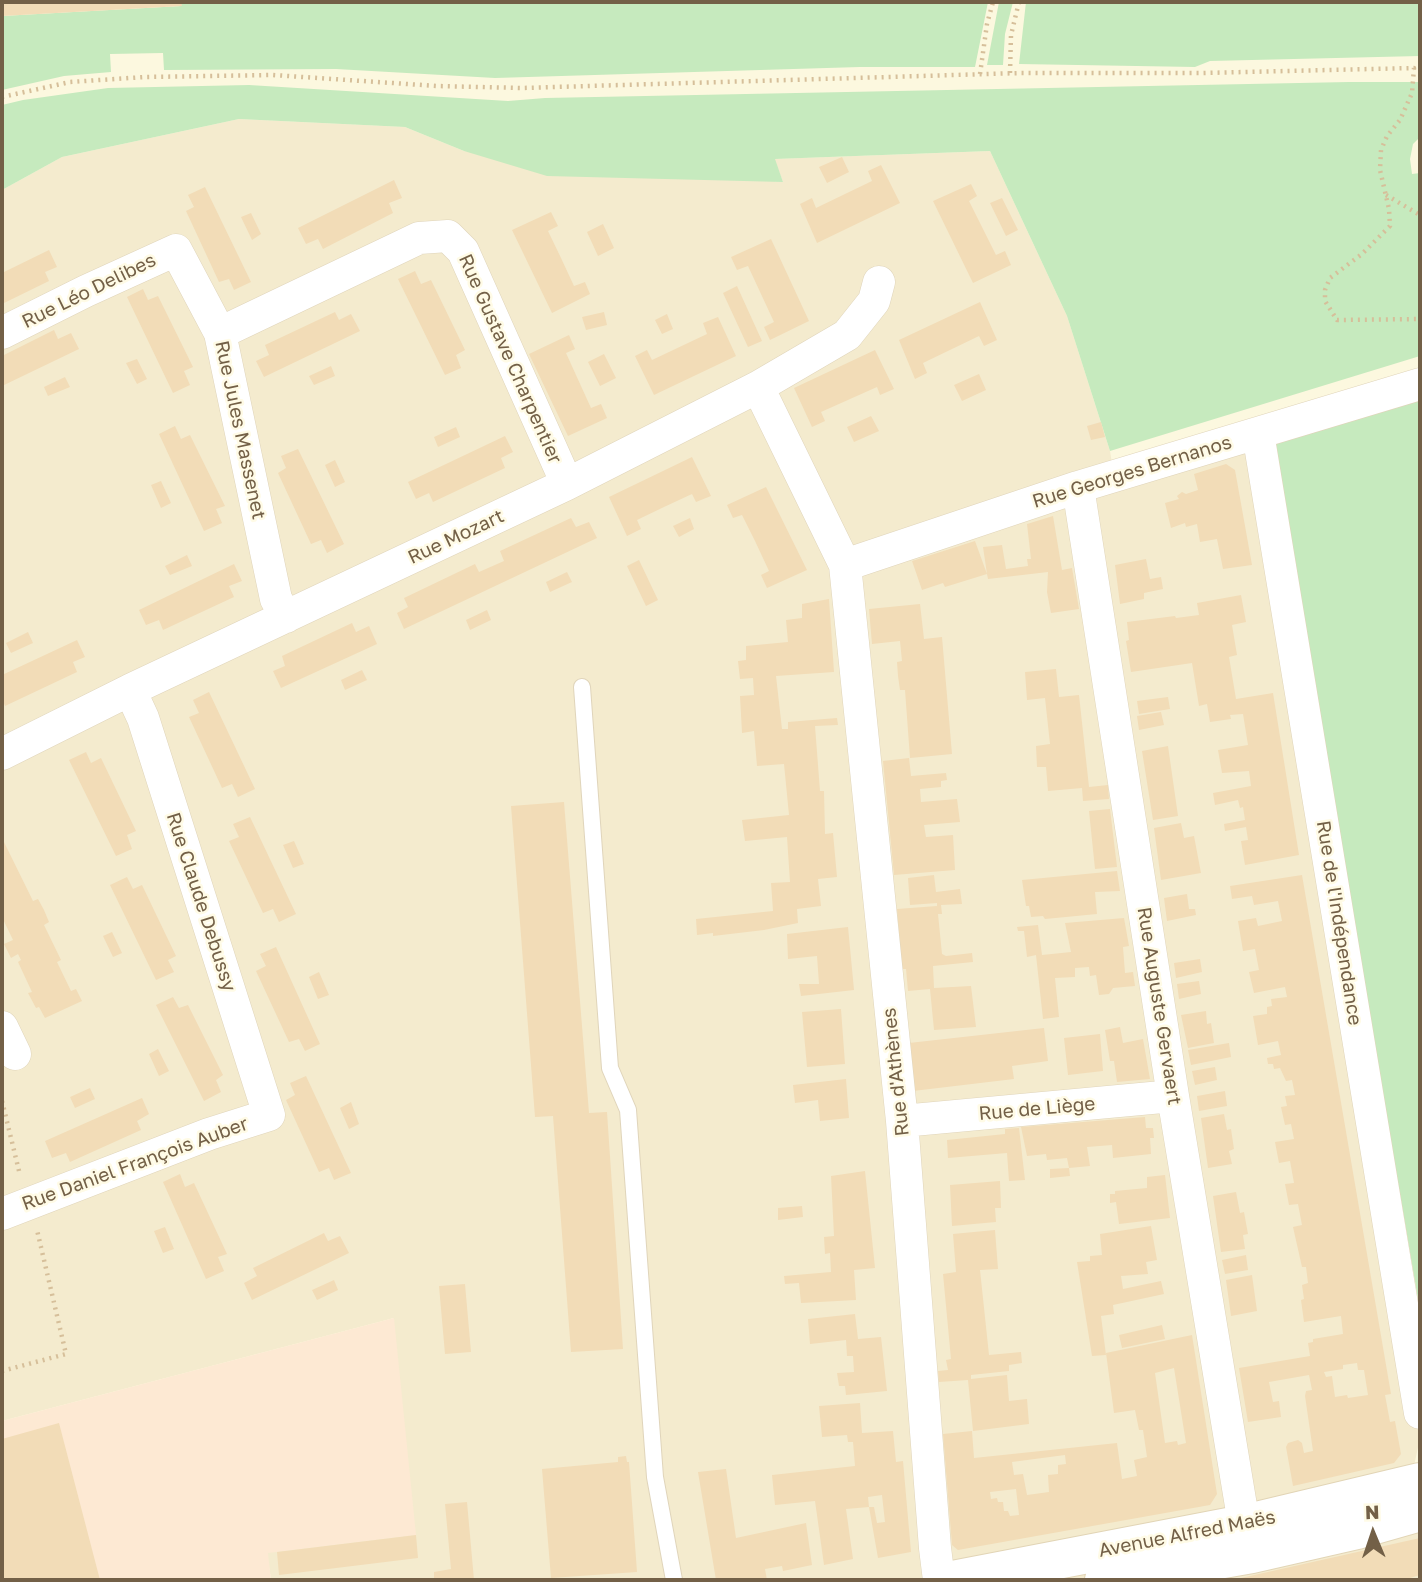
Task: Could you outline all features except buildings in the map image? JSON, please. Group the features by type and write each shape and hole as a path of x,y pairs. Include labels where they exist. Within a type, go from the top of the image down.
{"main road":[{"name":"Avenue Alfred Maës","path":"953,1580 1244,1524 1420,1482"},
{"name":"Avenue Alfred Maës","path":"1104,1580 1252,1554 1420,1512"}],"street":[{"name":"Rue Gustave Charpentier","path":"220,333 419,238 448,236 463,251 567,484"},
{"name":"Rue Jules Massenet","path":"176,250 220,333 276,599 286,617"},
{"name":"Rue Léo Delibes","path":"2,333 176,250"},
{"name":"Rue Mozart","path":"2,754 130,690 567,484 758,387 848,335 874,302 879,282"},
{"name":"Rue Georges Bernanos","path":"845,565 1078,487 1420,384"},
{"path":"758,387 845,565"},
{"name":"Rue de l'Indépendance","path":"1258,433 1420,1413"},
{"name":"Rue Auguste Gervaert","path":"1078,487 1172,1097 1244,1524"},
{"name":"Rue d'Athènes","path":"845,565 902,1121 933,1534 939,1580"},
{"name":"Rue Claude Debussy","path":"130,690 143,718 269,1115"},
{"name":"Rue de Liège","path":"902,1121 1172,1097"},
{"name":"Rue Daniel François Auber","path":"2,1214 209,1133 269,1115"}],"lane":[{"path":"582,687 610,1068 628,1110 655,1478 674,1580"},
{"path":"1023,1580 1249,1541 1420,1497"}],"path":[{"path":"980,74 993,2"},
{"path":"1010,73 1011,35 1019,2"},
{"path":"2,97 70,82 145,77 273,75 437,86 522,88 1010,73 1202,73 1414,68 1412,93 1400,120 1387,136 1381,150 1380,170 1390,226 1362,254 1330,278 1325,290 1325,301 1337,320 1420,319"},
{"path":"1386,194 1420,215"},
{"path":"2,1101 20,1176 31,1203 66,1353 2,1371"}],"shaded area":[{"path":"239,119 405,127 464,151 783,182 774,159 990,151 1067,316 1110,451 1114,476 1258,433 1420,1413 1420,1438 1412,1475 1420,1474 1420,1580 271,1580 267,1553 394,1318 2,1421 2,190 62,157"},
{"path":"394,1318 416,1535 268,1553 271,1580 2,1580 2,1421"}],"green space":[{"path":"181,2 988,2 975,67 860,67 495,78 336,69 164,70 163,53 110,54 111,72 64,76 2,90 2,16 181,6"},
{"path":"999,2 1013,2 1005,34 1003,65 987,65"},
{"path":"1026,2 1420,2 1420,56 1210,61 1195,67 1019,64"},
{"path":"1420,82 1420,137 1413,144 1410,159 1412,174 1420,173 1420,356 1110,451 1067,316 990,151 775,159 783,182 547,176 464,151 405,127 239,119 62,157 2,190 2,105 108,88 249,85 508,101 545,98"},
{"path":"1420,400 1420,1311 1272,445"}]}
